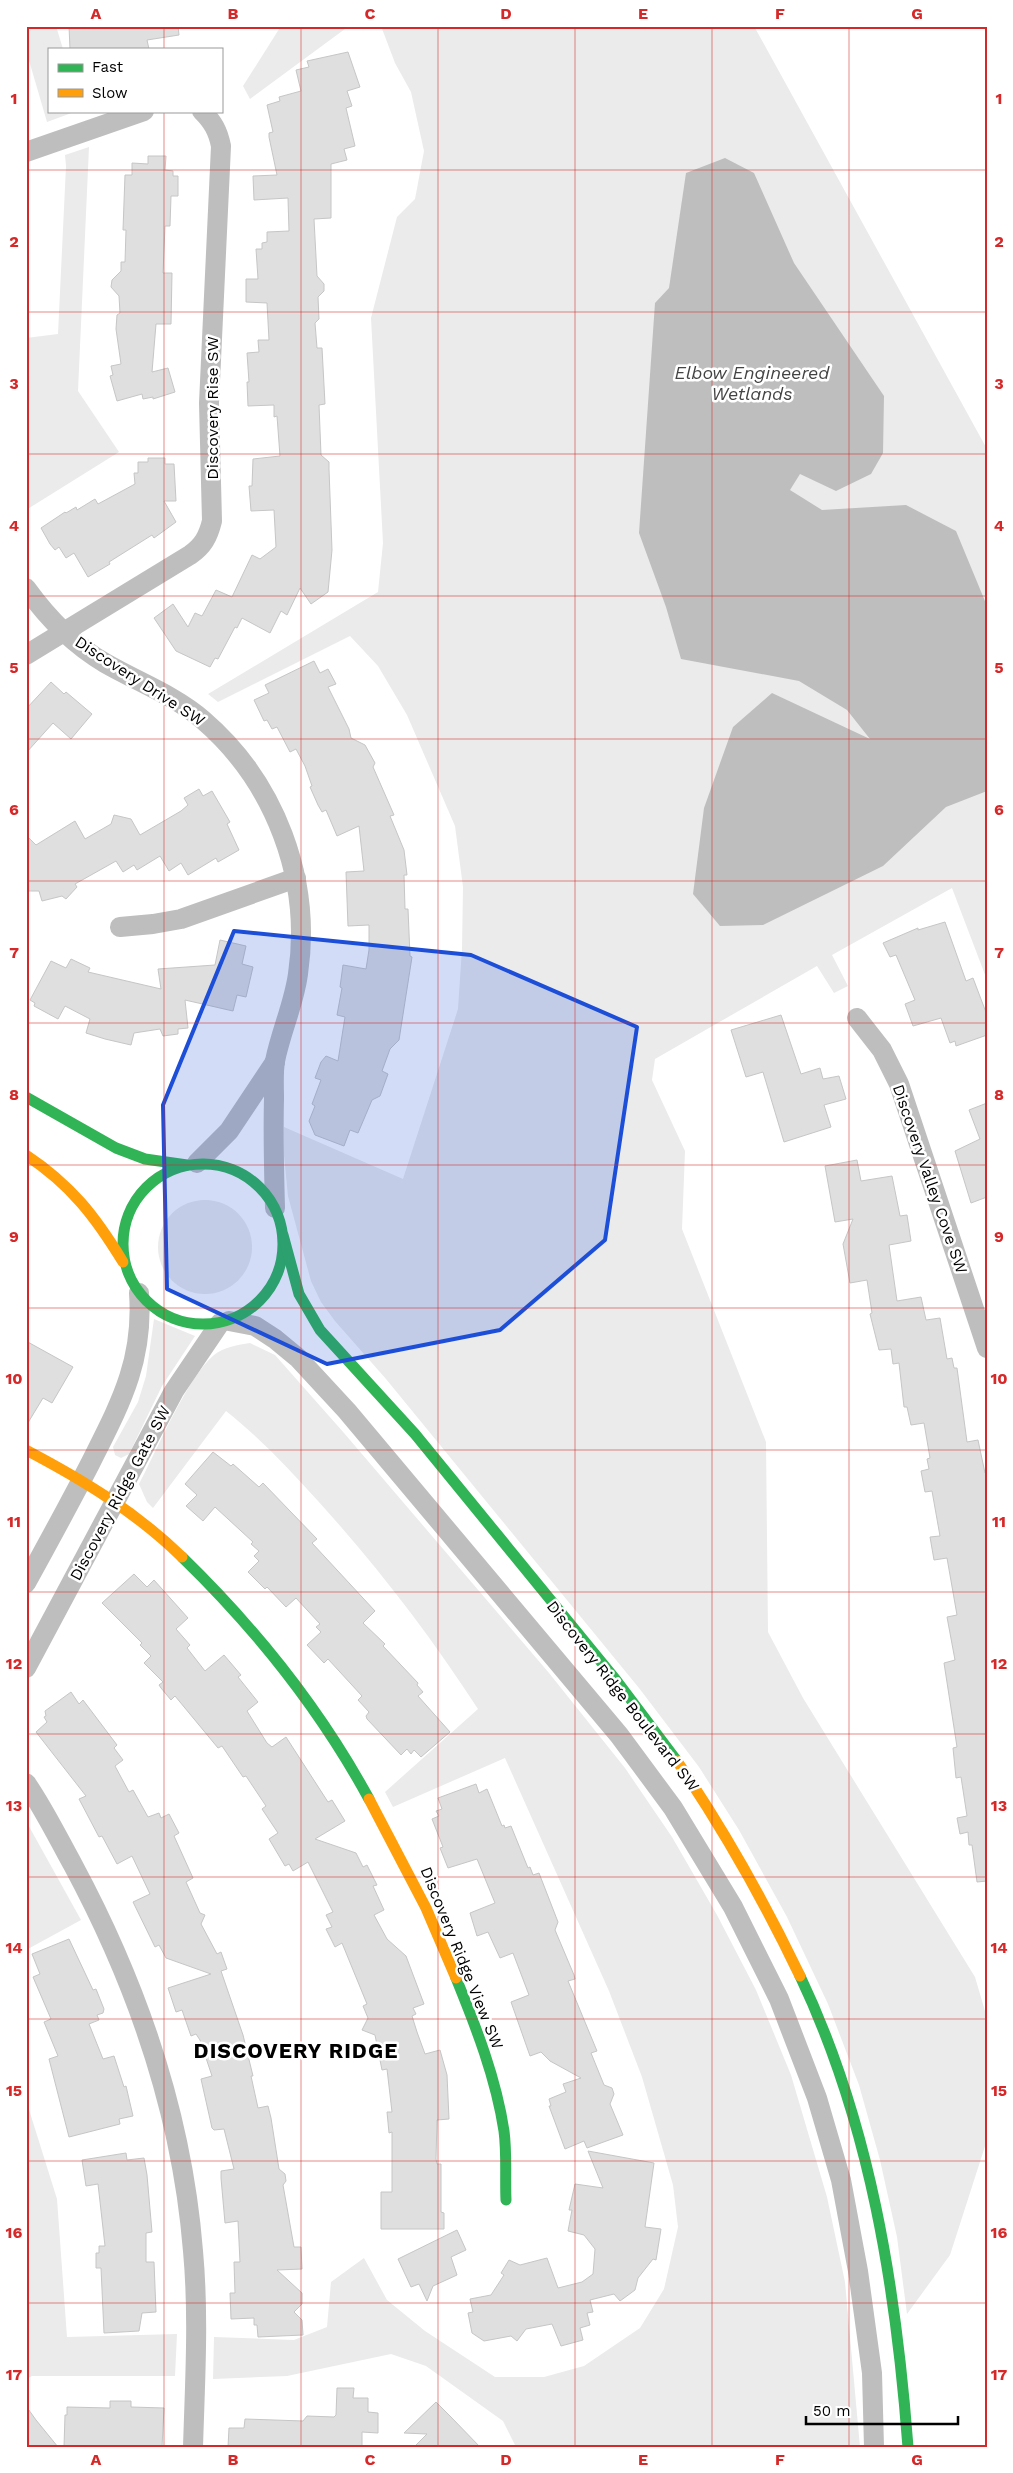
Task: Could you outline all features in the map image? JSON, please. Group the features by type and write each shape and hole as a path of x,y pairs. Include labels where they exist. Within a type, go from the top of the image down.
{"street":[{"path":"26,152 141,112"},
{"name":"Discovery Rise SW","path":"26,654 199,548 205,541 212,521 209,403 221,146 218,132 211,120 203,112"},
{"name":"Discovery Drive SW","path":"26,588 64,631 105,663 154,687 187,708 223,739 249,769 269,802 287,844 296,878 301,916 300,958 291,1006 275,1062 273,1145 275,1208"},
{"path":"120,927 181,919 296,878"},
{"name":"Discovery Valley Cove SW","path":"857,1018 882,1050 899,1084 987,1348"},
{"name":"Discovery Drive SW","path":"192,1164 229,1131 275,1062"},
{"path":"26,1097 116,1148 145,1159 228,1167 242,1174 267,1195 275,1208 283,1235 282,1262 271,1287 253,1308 224,1322 202,1325 184,1322 167,1316 152,1306 139,1293 93,1212 50,1169 26,1156"},
{"path":"125,1266 122,1247 124,1228 130,1210 139,1194 153,1181 169,1171 192,1164"},
{"name":"Discovery Ridge Boulevard SW","path":"283,1235 295,1284 312,1318 326,1337 391,1407 634,1704 730,1841 774,1920 833,2056 867,2164 887,2254 901,2345 908,2447"},
{"path":"26,1584 121,1404 134,1364 139,1330 139,1293"},
{"name":"Discovery Ridge Boulevard SW","path":"224,1322 255,1326 275,1339 298,1358 347,1411 619,1735 673,1808 733,1907 779,1999 817,2098 841,2180 858,2271 872,2373 874,2447"},
{"name":"Discovery Ridge Gate SW","path":"26,1668 174,1391 224,1322"},
{"name":"Discovery Ridge View SW","path":"26,1450 82,1480 116,1501 166,1541 215,1591 268,1650 332,1736 383,1819 424,1900 470,2011 495,2087 504,2133 506,2200"},
{"path":"26,1783 70,1860 116,1950 146,2027 163,2078 186,2186 193,2250 197,2309 193,2447"}],"highlighted area":[{"path":"234,931 471,955 637,1027 605,1240 500,1330 327,1364 167,1289 163,1105"}],"shaded area":[{"path":"26,26 56,26 63,48 48,48 48,112 74,112 47,122 26,50"},
{"path":"281,26 349,26 250,99 243,86"},
{"path":"381,26 754,26 987,449 987,980 952,888 832,955 848,986 834,993 817,966 655,1059 652,1080 685,1151 682,1229 766,1442 768,1632 803,1698 975,1977 987,2018 987,2140 950,2255 907,2314 897,2237 880,2160 859,2085 828,2004 787,1917 739,1830 699,1767 639,1688 321,1302 311,1281 288,1196 284,1155 284,1127 403,1179 458,1009 462,949 463,887 455,826 407,715 378,666 350,636 218,702 208,694 378,592 383,543 371,318 397,217 415,199 424,151 411,92 395,63"},
{"path":"89,147 78,391 119,452 26,510 26,338 58,334 65,155"},
{"path":"205,1200 223,1204 238,1214 248,1229 252,1247 248,1265 238,1280 223,1290 205,1294 187,1290 172,1280 162,1265 158,1247 162,1229 172,1214 187,1204"},
{"path":"154,1319 195,1336 162,1386 129,1454 121,1458 115,1455 113,1447 138,1402 146,1376"},
{"path":"250,1343 275,1355 549,1673 625,1768 672,1837 717,1915 756,1990 791,2075 827,2197 845,2282 860,2447 516,2447 503,2421 426,2366 391,2354 287,2376 213,2379 214,2337 294,2340 327,2327 331,2282 364,2258 387,2300 425,2331 495,2377 544,2377 584,2366 640,2328 664,2289 678,2227 673,2185 642,2077 609,1991 505,1758 393,1807 385,1792 478,1709 422,1628 382,1576 318,1501 274,1454 226,1411 153,1508 147,1502 139,1484 173,1415 193,1380 218,1352"},
{"path":"26,1821 81,1920 26,1950"},
{"path":"26,2100 57,2199 67,2337 177,2334 175,2376 32,2376 26,2379"}],"water":[{"name":"Elbow Engineered Wetlands","path":"725,158 754,173 794,263 884,396 883,453 871,474 836,491 800,474 790,490 822,510 906,505 956,531 987,606 987,791 946,807 883,866 763,925 720,926 693,894 704,808 733,727 772,693 870,739 847,710 799,681 681,659 666,607 639,533 655,303 669,288 686,173"}],"building":[{"path":"69,26 178,26 179,35 147,40 149,48 70,48"},
{"path":"348,52 360,87 347,91 352,106 346,108 355,146 344,149 347,160 331,164 331,218 314,219 317,276 324,284 324,291 318,297 319,319 315,323 317,348 322,348 325,404 319,405 321,455 329,462 332,550 328,592 311,604 300,588 287,615 281,611 270,633 242,618 218,659 215,658 210,667 176,651 154,618 173,604 188,627 195,613 202,616 216,590 232,597 252,555 260,559 276,547 274,510 251,511 249,486 252,486 253,459 280,456 277,416 274,417 274,405 248,406 247,382 249,382 247,353 259,352 258,340 269,340 267,303 246,302 246,279 258,279 256,249 262,249 262,243 267,242 267,232 289,231 288,198 254,200 253,176 277,175 269,137 269,133 273,132 267,105 280,101 279,97 301,91 296,70 309,67 307,61"},
{"path":"148,156 166,156 165,170 173,171 173,176 178,176 178,196 171,196 170,226 165,226 163,273 172,273 171,324 156,324 152,372 168,368 175,392 153,399 153,397 143,399 142,394 117,401 110,376 113,375 111,366 121,364 116,329 117,315 120,313 119,296 111,287 112,280 121,271 121,262 125,262 126,230 123,230 125,175 132,175 132,163 148,164"},
{"path":"148,458 165,458 165,464 174,464 176,501 164,501 176,522 154,538 152,535 88,577 74,553 66,558 59,547 55,550 41,528 65,512 76,507 77,510 95,499 98,504 135,484 134,473 138,473 138,462 148,462"},
{"path":"314,661 320,673 328,669 336,684 328,687 349,729 351,738 365,745 375,763 373,767 394,815 390,816 404,850 407,875 404,875 405,909 408,909 410,956 412,957 399,1040 390,1049 382,1071 388,1074 380,1096 372,1100 358,1133 350,1130 344,1146 315,1135 309,1121 315,1106 312,1104 321,1080 315,1078 321,1062 326,1056 338,1061 345,1017 337,1015 342,988 340,987 343,965 366,969 369,950 369,925 348,926 346,872 364,871 359,826 337,836 326,810 322,812 318,805 310,787 312,786 305,766 296,749 290,752 277,727 272,729 267,720 264,721 254,700 269,693 265,685"},
{"path":"51,682 92,714 71,739 53,723 26,753 26,709"},
{"path":"199,789 203,796 212,791 230,822 227,824 239,850 218,862 216,858 188,875 181,863 169,871 160,856 137,870 134,865 123,872 116,861 75,884 77,887 66,899 62,896 42,901 39,891 26,891 26,835 36,845 75,821 85,839 111,824 114,815 131,819 140,835 181,811 188,805 184,798"},
{"path":"945,922 966,981 973,978 987,1015 987,1035 956,1046 955,1041 950,1043 941,1018 913,1026 905,1004 915,1000 896,955 890,957 883,943 918,928 918,930"},
{"path":"220,940 246,946 242,964 253,967 246,997 237,995 233,1011 185,1000 188,1028 178,1029 178,1034 163,1036 160,1029 134,1033 131,1045 86,1033 90,1019 65,1006 58,1019 34,1006 35,1003 30,1000 51,961 66,968 71,959 90,968 88,972 161,989 158,969 215,965"},
{"path":"781,1015 801,1074 820,1068 823,1079 839,1076 846,1099 824,1105 831,1127 784,1142 763,1072 746,1077 731,1030"},
{"path":"987,1103 987,1197 971,1203 955,1151 980,1139 969,1110"},
{"path":"857,1160 861,1181 892,1176 900,1216 907,1215 911,1241 889,1245 897,1301 921,1297 926,1320 940,1318 947,1359 952,1358 954,1368 957,1368 967,1442 978,1440 985,1473 987,1473 987,1881 977,1882 972,1845 969,1845 968,1832 960,1834 957,1818 967,1816 961,1777 956,1778 953,1748 957,1747 944,1663 955,1660 947,1617 957,1615 947,1558 934,1560 930,1537 940,1536 932,1491 925,1492 921,1471 929,1469 927,1459 930,1458 924,1423 911,1425 907,1407 904,1407 899,1363 893,1364 891,1349 879,1350 870,1314 872,1313 867,1280 850,1283 843,1244 853,1219 835,1222 825,1166"},
{"path":"26,1341 73,1367 52,1403 43,1398 26,1426"},
{"path":"213,1452 231,1466 233,1464 259,1487 263,1483 317,1539 312,1543 375,1611 363,1623 385,1644 383,1646 418,1683 417,1685 423,1692 418,1696 450,1732 421,1757 414,1750 411,1754 407,1749 401,1755 367,1719 366,1716 369,1712 358,1700 362,1696 328,1659 324,1663 307,1645 321,1632 316,1627 320,1624 296,1598 286,1607 267,1587 265,1589 248,1572 259,1561 254,1556 259,1551 251,1544 253,1542 215,1507 203,1521 186,1506 197,1495 185,1484"},
{"path":"134,1574 147,1587 154,1580 188,1618 176,1629 190,1645 187,1648 205,1671 224,1655 241,1675 238,1677 258,1702 247,1711 267,1743 272,1747 286,1737 328,1802 332,1800 345,1821 315,1839 356,1853 363,1867 367,1865 377,1885 373,1886 384,1910 374,1915 387,1939 406,1956 424,2004 413,2008 416,2014 412,2016 425,2054 440,2050 447,2075 449,2119 437,2120 436,2159 437,2164 441,2164 441,2212 444,2213 444,2229 381,2229 381,2192 392,2192 392,2132 389,2133 387,2112 392,2112 387,2069 382,2070 375,2035 362,2030 368,2018 363,2006 367,2004 342,1943 335,1947 326,1929 332,1927 326,1915 333,1912 308,1862 293,1871 289,1864 285,1866 269,1839 278,1833 262,1809 266,1806 246,1776 243,1777 222,1746 218,1748 175,1696 171,1700 161,1688 159,1685 163,1682 144,1663 151,1656 140,1645 142,1643 102,1603"},
{"path":"71,1692 79,1704 83,1700 117,1745 114,1748 123,1760 115,1766 129,1792 133,1790 148,1817 159,1813 161,1818 169,1814 179,1833 174,1836 193,1878 186,1882 200,1913 205,1915 201,1924 217,1954 221,1952 227,1969 221,1971 243,2035 253,2076 251,2076 258,2108 268,2106 279,2169 285,2174 286,2181 283,2185 294,2247 301,2247 302,2269 277,2270 302,2293 302,2304 294,2312 302,2320 303,2335 258,2337 254,2318 231,2319 230,2293 235,2293 234,2262 240,2262 238,2221 225,2223 221,2171 234,2169 224,2129 214,2130 212,2128 201,2079 212,2076 200,2040 196,2034 191,2036 182,2010 176,2012 168,1988 211,1974 166,1958 159,1945 155,1947 133,1902 150,1894 132,1856 117,1864 102,1836 99,1837 79,1799 86,1796 36,1732 47,1722 44,1717 46,1716 45,1711"},
{"path":"476,1784 479,1793 487,1789 502,1826 504,1825 505,1828 511,1826 528,1868 530,1867 533,1875 539,1873 558,1922 555,1930 574,1975 575,1979 568,1981 597,2051 591,2053 604,2085 612,2088 614,2094 610,2104 623,2135 587,2148 584,2141 565,2149 549,2106 551,2106 549,2099 566,2092 563,2084 581,2078 550,2061 541,2052 530,2056 511,2002 529,1995 513,1953 500,1958 488,1932 477,1936 470,1913 495,1903 477,1859 448,1868 440,1848 443,1847 432,1819 439,1816 436,1811 442,1809 438,1798"},
{"path":"69,1939 93,1990 96,1989 104,2009 103,2013 97,2015 99,2020 89,2024 103,2059 114,2056 124,2087 126,2086 133,2116 119,2119 120,2124 69,2137 49,2059 58,2056 44,2022 51,2019 33,1977 40,1974 32,1954"},
{"path":"588,2151 654,2163 645,2227 661,2229 656,2260 653,2259 638,2278 635,2290 620,2301 614,2294 590,2300 593,2312 587,2313 590,2325 580,2328 583,2340 561,2346 552,2324 526,2329 517,2341 511,2336 484,2341 472,2333 468,2313 473,2312 470,2299 491,2295 504,2275 501,2273 509,2260 520,2265 547,2258 558,2288 582,2282 593,2274 595,2249 584,2235 568,2231 572,2210 569,2210 575,2184 603,2188"},
{"path":"126,2153 127,2160 144,2158 152,2232 146,2233 146,2262 154,2262 156,2312 142,2313 139,2331 104,2333 101,2268 96,2268 96,2253 99,2253 99,2246 105,2246 98,2184 86,2186 82,2160"},
{"path":"457,2230 466,2250 451,2257 457,2275 433,2286 427,2301 419,2284 411,2287 398,2259"},
{"path":"337,2388 354,2388 353,2398 368,2398 368,2412 378,2413 378,2433 362,2432 362,2447 228,2447 229,2428 244,2428 245,2419 303,2421 307,2416 334,2417 336,2415"},
{"path":"110,2401 131,2401 131,2407 164,2408 162,2447 64,2447 67,2407 110,2408"},
{"path":"436,2402 480,2447 414,2447 427,2434 404,2433"},
{"path":"26,2406 36,2420 58,2447 26,2447"}],"traffic: fast":[{"path":"26,1097 116,1148 145,1159 187,1165"},
{"path":"211,1164 241,1173 260,1187 270,1199 277,1213 282,1228 283,1244 282,1260 277,1275 270,1289 260,1301 248,1311 226,1321 211,1324 195,1324 180,1321 158,1311 136,1289 124,1260 123,1236 126,1221 136,1199 158,1177 187,1165 211,1164"},
{"path":"283,1235 299,1294 320,1330 415,1434 616,1680 677,1761"},
{"path":"182,1557 235,1612 308,1702 369,1799"},
{"path":"800,1976 824,2032 845,2089 862,2147 876,2207 896,2327 908,2447"},
{"path":"456,1978 471,2015 496,2092 505,2140 506,2200"}],"traffic: slow":[{"path":"26,1155 42,1166 81,1202 123,1262"},
{"path":"26,1450 68,1473 127,1511 182,1557"},
{"path":"677,1761 743,1866 800,1976"},
{"path":"369,1799 426,1908 456,1978"}],"district":[{"name":"DISCOVERY RIDGE","path":"296,2050"}]}
